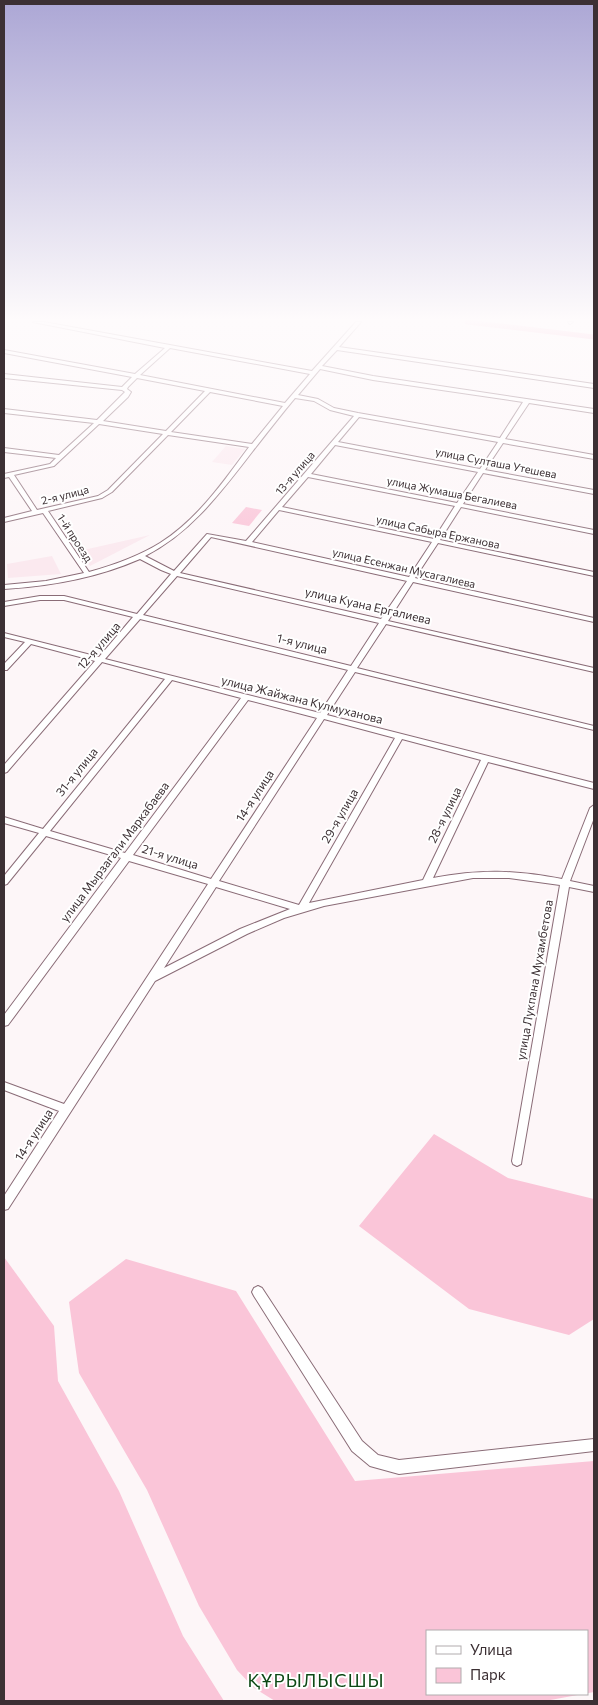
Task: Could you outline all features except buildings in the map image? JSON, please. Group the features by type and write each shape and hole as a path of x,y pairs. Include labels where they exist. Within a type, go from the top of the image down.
{"street":[{"path":"4,476 52,465 120,402"},
{"name":"2-я улица","path":"4,520 100,497 110,491 197,402"},
{"path":"268,402 286,405"},
{"path":"4,587 45,584 88,576 140,556 178,534 199,513 289,402"},
{"path":"319,402 332,409 358,415 594,458"},
{"name":"14-я улица","path":"4,1205 527,402"},
{"path":"531,402 594,411"},
{"path":"4,411 98,422 253,446"},
{"name":"13-я улица","path":"247,544 358,415"},
{"name":"улица Султаша Утешева","path":"334,443 594,492"},
{"path":"4,450 61,456"},
{"path":"11,475 36,512"},
{"name":"улица Жумаша Бегалиева","path":"307,475 594,532"},
{"name":"улица Сабыра Ержанова","path":"278,508 594,574"},
{"name":"1-й проезд","path":"45,510 88,576"},
{"name":"улица Есенжан Мусагалиева","path":"209,535 594,620"},
{"name":"12-я улица","path":"4,770 209,535"},
{"name":"улица Куана Ергалиева","path":"140,556 163,570 176,574 594,670"},
{"name":"1-я улица","path":"4,604 40,598 64,598 594,728"},
{"name":"улица Жайжана Кулмуханова","path":"4,636 594,786"},
{"path":"4,668 29,642"},
{"name":"31-я улица","path":"4,882 170,678"},
{"name":"улица Мырзагали Маркабаева","path":"4,1022 246,697"},
{"name":"29-я улица","path":"301,909 400,736"},
{"name":"28-я улица","path":"426,883 486,758"},
{"name":"улица Лукпана Мухамбетова","path":"517,1161 565,883 594,808"},
{"name":"21-я улица","path":"4,820 301,909"},
{"name":"21-я улица","path":"150,979 230,938 301,909 426,883 497,874 532,877 594,889"},
{"path":"4,1086 66,1109"},
{"path":"258,1292 357,1446 374,1461 400,1466 594,1446"}],"shaded area":[{"path":"226,446 245,449 232,465 212,462"},
{"path":"150,535 90,566 79,551"},
{"path":"52,556 61,574 8,578 7,564"}],"green space":[{"path":"246,507 262,510 249,526 232,523"},
{"path":"434,1134 508,1178 594,1199 594,1319 569,1335 469,1309 359,1226"},
{"path":"4,1257 54,1326 58,1381 119,1491 183,1636 224,1701 4,1701"},
{"path":"126,1259 236,1291 355,1481 594,1461 594,1692 588,1693 588,1630 426,1630 426,1695 578,1695 545,1701 275,1701 254,1688 237,1670 199,1606 147,1490 79,1373 69,1302"}],"district":[{"name":"ҚҰРЫЛЫСШЫ","path":"316,1681"}]}
